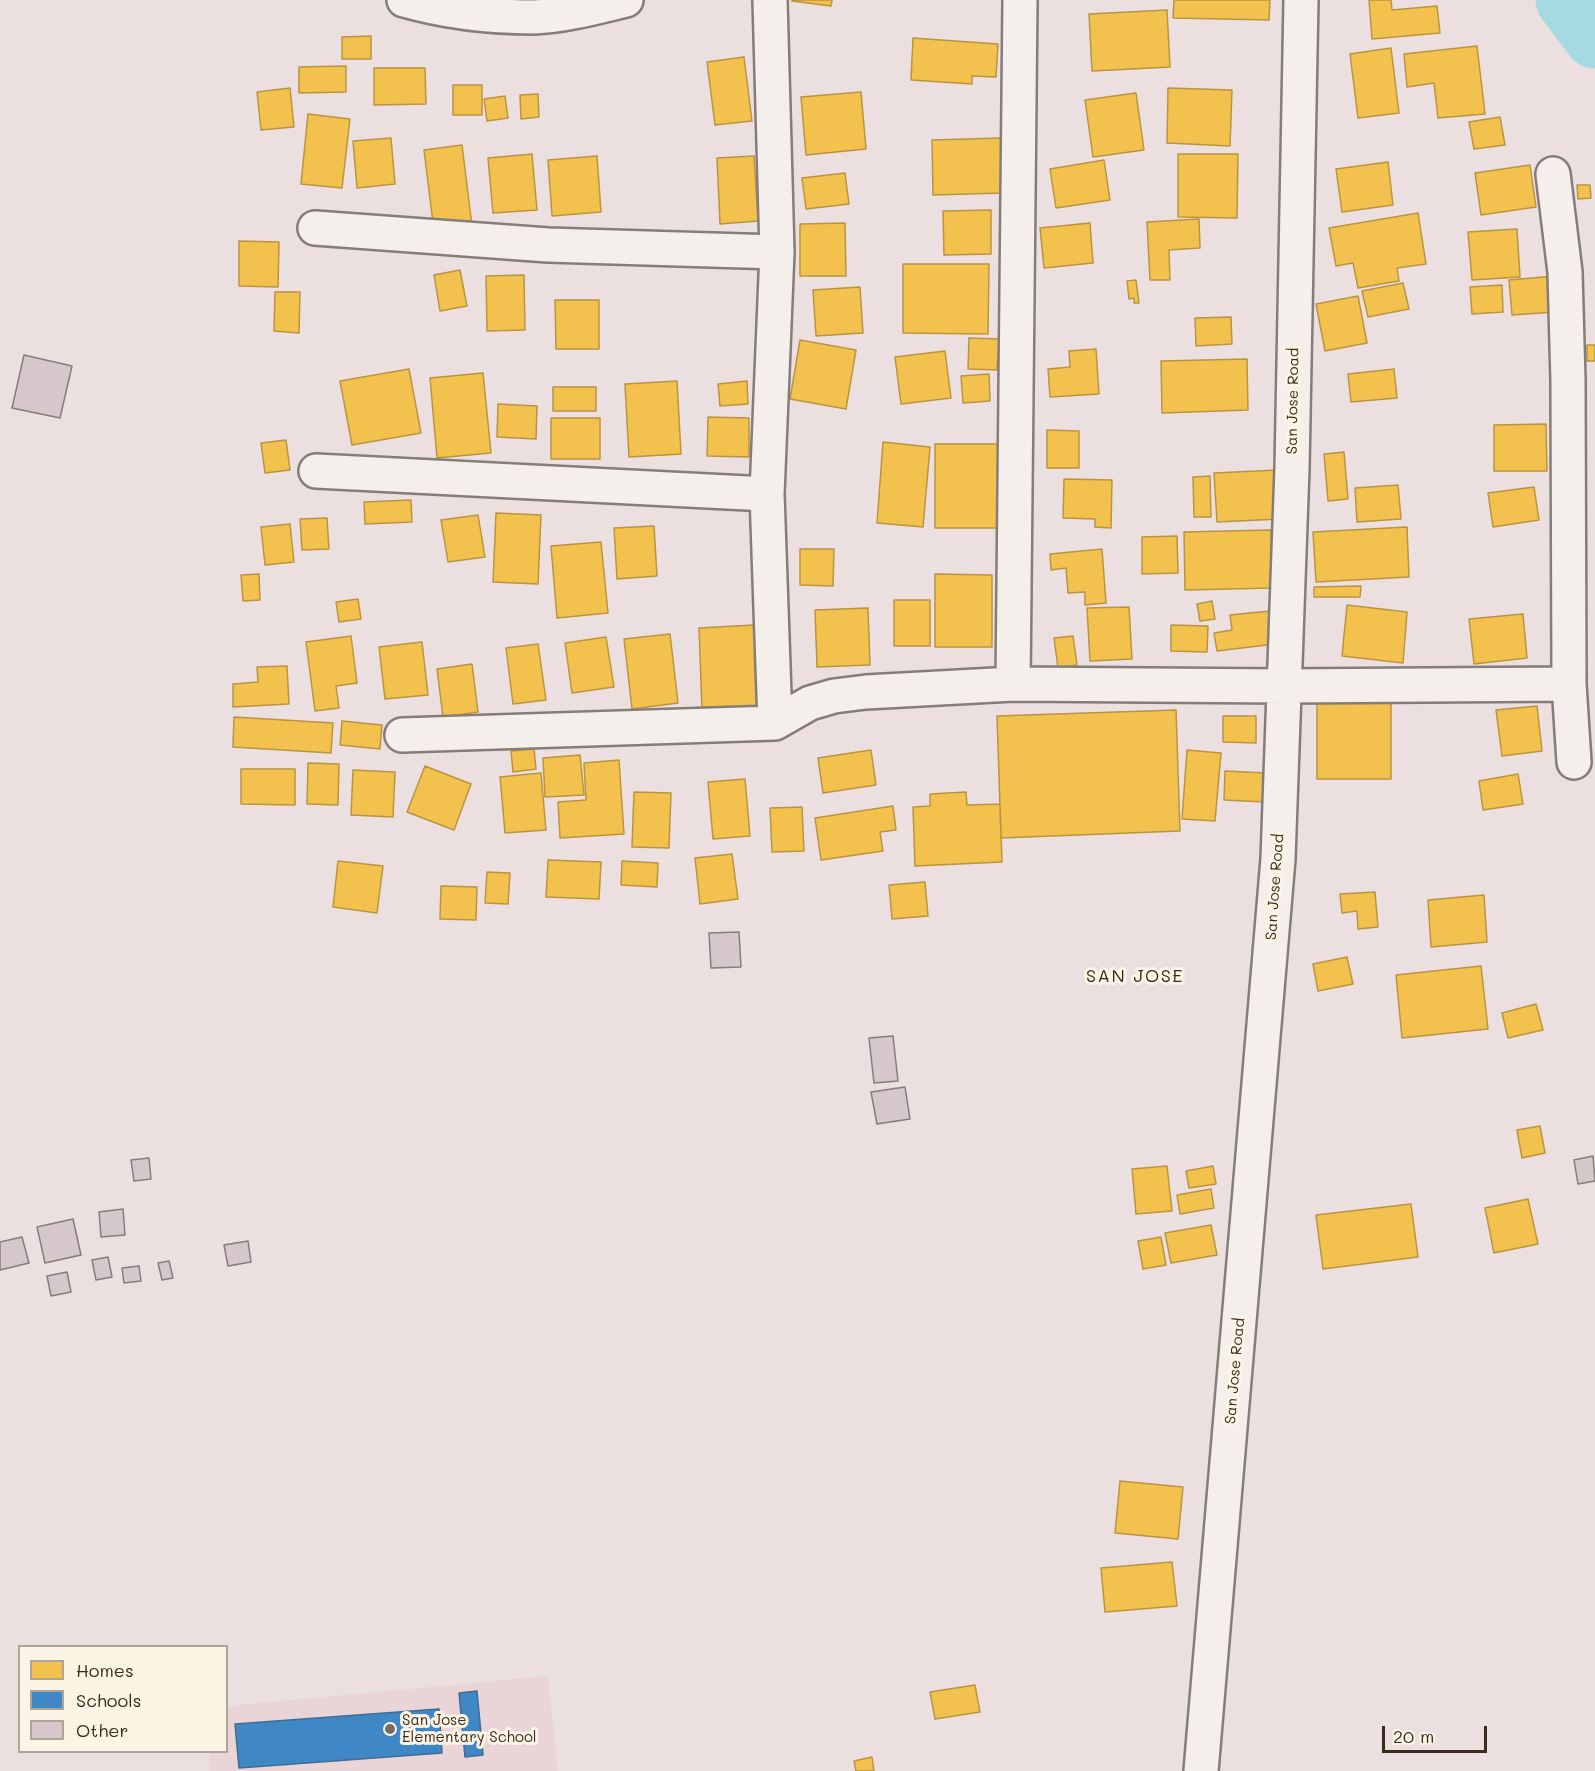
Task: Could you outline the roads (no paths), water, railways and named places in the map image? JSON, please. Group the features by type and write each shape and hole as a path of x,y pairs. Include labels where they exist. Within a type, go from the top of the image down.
{"street":[{"path":"404,0 476,14 536,17 591,9 626,0"},
{"path":"770,0 777,252 767,494 775,723"},
{"path":"1013,684 1020,0"},
{"name":"San Jose Road","path":"1201,1771 1277,870 1292,457 1301,0"},
{"path":"1553,174 1565,272 1568,381 1569,684 1574,762"},
{"path":"315,228 548,245 777,252"},
{"path":"316,471 767,494"},
{"path":"402,735 775,723 810,703 834,696 866,692 1013,684 1285,686 1569,684"}],"waterway":[{"path":"1567,0 1595,37"}],"place":[{"name":"San Jose Elementary School","path":"390,1729"}],"district":[{"name":"SAN JOSE","path":"1135,976"}]}
